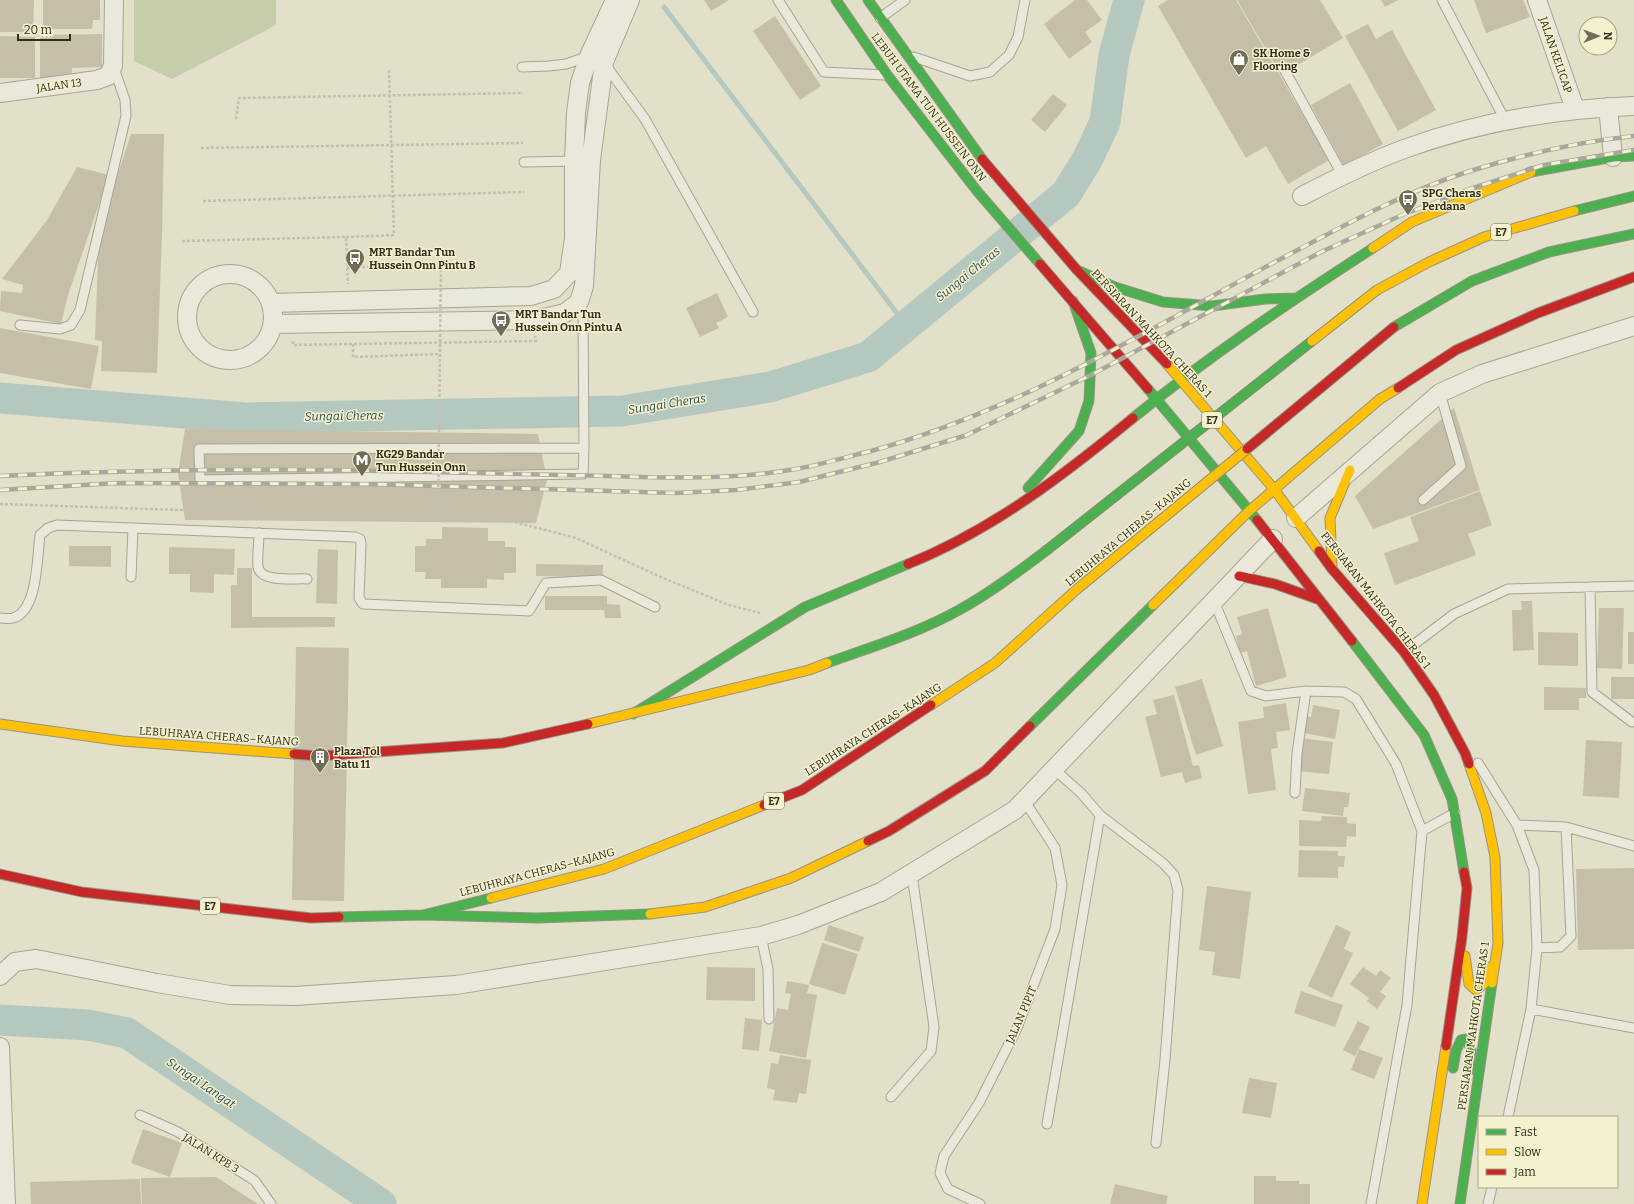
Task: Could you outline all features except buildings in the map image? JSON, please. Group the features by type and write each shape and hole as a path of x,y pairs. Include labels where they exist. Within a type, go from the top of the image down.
{"main road":[{"name":"LEBUH UTAMA TUN HUSSEIN ONN","path":"836,0 888,76 977,191 1073,302"},
{"name":"LEBUH UTAMA TUN HUSSEIN ONN","path":"868,0 980,157 1047,236"},
{"path":"634,714 805,607 943,550 1008,512 1078,463 1181,379 1296,298 1412,222 1528,174 1613,157 1634,156"},
{"name":"LEBUHRAYA CHERAS–KAJANG","path":"0,724 122,740 319,756 503,743 634,714 810,670 919,629 959,610 1001,584 1377,290 1429,262 1484,237 1550,217 1634,196"},
{"name":"LEBUHRAYA CHERAS–KAJANG","path":"0,874 82,892 310,918 423,915 604,869 802,790 995,663 1076,590 1394,327 1472,281 1549,252 1634,234"},
{"name":"PERSIARAN MAHKOTA CHERAS 1","path":"1047,236 1077,270 1181,379 1274,489 1332,569 1404,652 1434,695 1465,753 1486,814 1495,857 1498,943 1460,1204"},
{"path":"1077,270 1115,287 1163,302 1212,306 1265,299 1296,298"},
{"path":"423,915 538,918 649,914 705,907 791,878 889,830 985,771 1249,511 1380,399 1456,350 1538,313 1634,277"},
{"path":"1073,302 1157,399 1249,511 1274,539 1424,735 1452,798 1467,888 1462,937 1423,1204"},
{"path":"1008,512 1079,431 1089,401 1091,353 1073,302"},
{"path":"1332,569 1330,518 1350,470"},
{"path":"1239,576 1275,584 1320,600"},
{"path":"1462,937 1469,984 1476,990 1481,989 1485,985 1498,943"},
{"path":"1423,1204 1437,1146 1456,1051 1461,1040 1466,1039 1472,1049 1460,1204"}],"street":[{"path":"113,66 114,0"},
{"path":"596,59 615,0"},
{"path":"273,324 535,320 565,313 579,302 584,286 582,161 576,114 580,84 630,0"},
{"name":"JALAN KELICAP","path":"1537,0 1575,109"},
{"name":"JALAN 13","path":"0,94 97,80 108,76 113,66"},
{"path":"1302,196 1404,149 1505,120 1575,109 1634,106"},
{"path":"1608,107 1613,157"},
{"path":"271,303 531,296 554,289 569,273 582,161"},
{"path":"222,274 236,274 249,278 260,286 268,296 273,309 273,324 269,338 259,350 247,358 233,361 218,360 205,353 194,342 188,329 187,314 190,300 198,287 209,279 222,274"},
{"path":"1296,518 1440,393 1482,374 1634,326"},
{"path":"0,976 15,962 36,959 157,983 230,995 295,996 456,985 761,936 798,925 881,892 912,875 1015,810 1274,539"},
{"path":"0,1047 3,1161 6,1204"}],"lane":[{"path":"778,0 824,72 888,76"},
{"path":"880,18 905,0"},
{"path":"907,54 970,76 990,72 1009,55 1018,37 1025,0"},
{"path":"1442,0 1505,120"},
{"path":"522,67 549,66 596,59 645,119 753,312"},
{"path":"20,325 60,329 71,325 80,310 126,116 125,100 113,66"},
{"path":"1284,69 1343,176"},
{"path":"524,162 582,161"},
{"path":"579,302 583,314 585,379 585,424 583,474 200,480 199,450 584,448"},
{"path":"1423,500 1461,466 1440,393"},
{"path":"0,618 12,618 25,610 31,598 40,535 48,528 57,525 355,537 360,539 359,598 363,604 529,611 537,600 541,588 546,582 601,580 654,607"},
{"path":"131,576 133,528"},
{"path":"259,533 258,567 262,574 270,578 307,579"},
{"path":"1404,652 1454,614 1508,589 1634,586"},
{"path":"1590,587 1592,692 1632,722"},
{"path":"1214,601 1251,691 1266,696 1306,691 1344,692 1356,699 1396,764 1422,831 1407,1005 1371,1204"},
{"path":"1295,794 1297,753 1306,691"},
{"path":"1434,695 1517,825 1534,870 1537,948 1531,1009 1508,1116"},
{"path":"1054,769 1081,793 1100,815 1163,863 1174,875 1178,890 1165,1060 1156,1144"},
{"name":"JALAN PIPIT","path":"980,1204 948,1189 940,1173 944,1156 979,1103 1017,1028 1055,929 1062,885 1055,848 1024,800"},
{"path":"1422,831 1455,813"},
{"path":"1047,1124 1100,815"},
{"path":"1517,825 1566,827 1634,846"},
{"path":"1537,948 1560,947 1571,936 1566,827"},
{"path":"891,1097 931,1051 934,1027 912,875"},
{"path":"761,936 768,969 769,1020"},
{"path":"1531,1009 1634,1028"},
{"name":"JALAN KPB 3","path":"140,1115 178,1132 255,1181 271,1204"},
{"path":"1488,1204 1492,1188"}],"path":[{"path":"182,241 394,235 389,70"},
{"path":"236,119 239,98 390,94 523,93"},
{"path":"201,148 523,143"},
{"path":"203,201 524,192"},
{"path":"346,237 348,284"},
{"path":"347,267 441,267 438,512"},
{"path":"353,344 353,357 440,354"},
{"path":"0,504 511,521 576,538 729,605 785,619"}],"green space":[{"path":"134,0 276,0 276,25 172,79 134,61"}],"waterway":[{"name":"Sungai Cheras","path":"0,398 246,418 622,411 770,387 868,357 1066,194 1087,160 1105,122 1114,55 1129,0"},
{"path":"664,7 906,325"},
{"name":"Sungai Langat","path":"0,1020 88,1025 127,1033 381,1204"}],"railway":[{"path":"0,476 107,472 267,470 726,477 773,473 805,467 871,451 924,435 1027,393 1077,369 1344,226 1392,202 1442,181 1487,166 1529,155 1591,142 1634,136"},
{"path":"0,490 117,483 367,484 676,493 736,490 799,482 880,462 967,435 1091,375 1321,252 1402,215 1470,189 1544,165 1634,150"}],"traffic: fast":[{"path":"836,0 888,76 977,191 1040,264"},
{"path":"868,0 982,159"},
{"path":"1531,172 1613,157 1634,156"},
{"path":"1574,211 1634,196"},
{"path":"1394,327 1472,281 1549,252 1634,234"},
{"path":"1133,418 1191,373 1251,330 1373,248"},
{"path":"1077,270 1115,287 1163,302 1212,306 1265,299 1296,298"},
{"path":"1028,488 1079,431 1089,401 1091,353 1073,301"},
{"path":"1047,550 1312,341"},
{"path":"1148,389 1257,520"},
{"path":"827,663 894,639 943,618 993,589 1047,550"},
{"path":"633,714 805,607 908,564"},
{"path":"1030,726 1153,605"},
{"path":"1352,641 1424,735 1452,799 1464,872"},
{"path":"339,917 423,915 491,898"},
{"path":"423,915 538,918 650,914"},
{"path":"1460,1204 1492,983"},
{"path":"1453,1068 1456,1051 1461,1040 1466,1039 1471,1049 1470,1070"}],"traffic: slow":[{"path":"1373,248 1412,222 1531,172"},
{"path":"1377,290 1429,262 1484,237 1574,211"},
{"path":"1312,341 1377,290"},
{"path":"1167,364 1274,489 1319,551"},
{"path":"1153,605 1249,511 1380,399 1398,388"},
{"path":"1076,590 1247,449"},
{"path":"1332,569 1330,518 1350,470"},
{"path":"931,705 995,663 1076,590"},
{"path":"588,724 809,670 827,663"},
{"path":"0,724 122,741 294,754"},
{"path":"1469,764 1486,813 1495,857 1498,943 1492,983"},
{"path":"491,898 604,869 764,805"},
{"path":"650,914 705,907 791,878 868,841"},
{"path":"1465,956 1469,984 1476,990 1484,984 1490,967"},
{"path":"1422,1204 1446,1046"}],"traffic: jam":[{"path":"982,159 1077,270 1167,364"},
{"path":"1040,264 1148,389"},
{"path":"1398,388 1456,350 1538,313 1634,277"},
{"path":"1247,449 1394,327"},
{"path":"908,564 969,535 1026,500 1081,460 1133,418"},
{"path":"1257,520 1352,641"},
{"path":"1319,551 1332,569 1404,652 1434,695 1465,753 1469,764"},
{"path":"1239,576 1275,584 1320,600"},
{"path":"764,805 802,790 931,705"},
{"path":"294,754 319,756 503,743 588,724"},
{"path":"868,841 889,831 985,771 1030,726"},
{"path":"1446,1046 1462,937 1467,888 1464,872"},
{"path":"0,874 82,892 311,918 339,917"}],"place":[{"name":"SK Home & Flooring","path":"1239,76"},
{"name":"SPG Cheras Perdana","path":"1408,216"},
{"name":"MRT Bandar Tun Hussein Onn Pintu B","path":"355,275"},
{"name":"MRT Bandar Tun Hussein Onn Pintu A","path":"501,337"},
{"name":"KG29 Bandar Tun Hussein Onn","path":"362,477"},
{"name":"Plaza Tol Batu 11","path":"320,774"}]}
